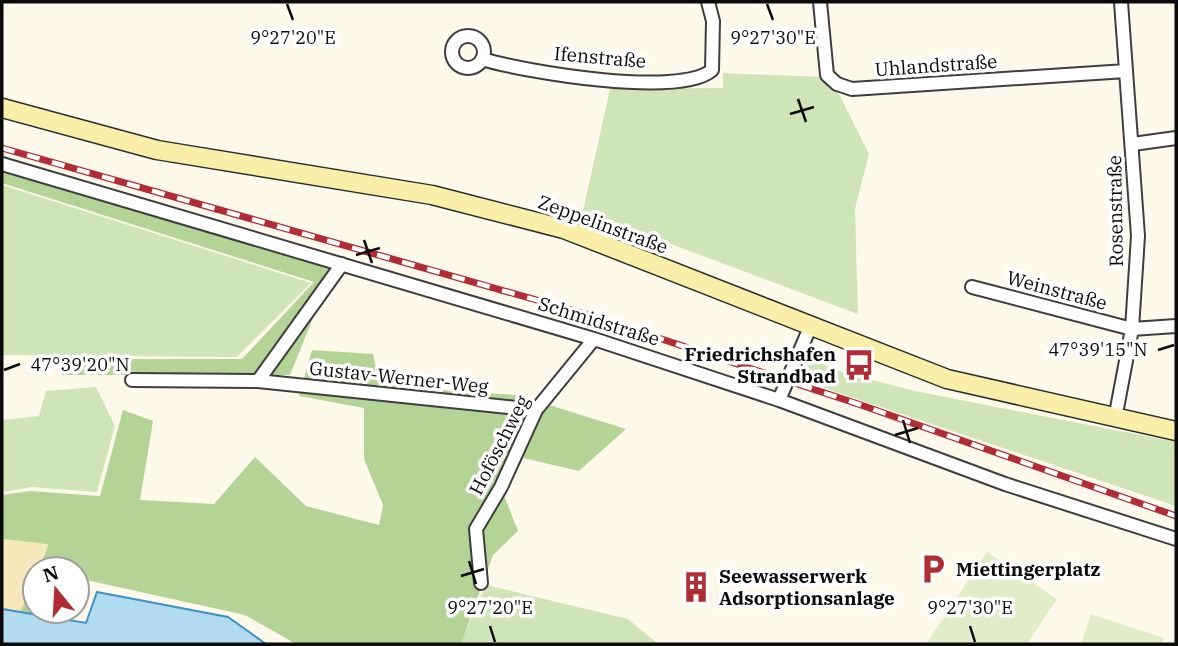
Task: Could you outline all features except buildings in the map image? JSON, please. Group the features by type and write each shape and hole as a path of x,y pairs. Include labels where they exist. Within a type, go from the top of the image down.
{"main road":[{"name":"Zeppelinstraße","path":"2,108 157,150 432,195 564,229 947,379 1176,431"}],"street":[{"name":"Ifenstraße","path":"482,59 579,78 630,82 702,78 712,70 713,21 708,2"},
{"name":"Uhlandstraße","path":"820,2 827,75 837,84 852,89 1126,71"},
{"name":"Rosenstraße","path":"1115,419 1132,329 1138,236 1121,2"},
{"path":"1133,144 1176,138"},
{"name":"Schmidstraße","path":"2,164 594,339 779,400 1005,484 1176,539"},
{"name":"Gustav-Werner-Weg","path":"258,381 342,264"},
{"name":"Weinstraße","path":"972,287 1132,329 1176,326"},
{"path":"779,400 811,325"},
{"name":"Hoföschweg","path":"481,583 476,529 501,487 536,410 594,339"},
{"name":"Gustav-Werner-Weg","path":"132,380 258,381 536,410"}],"green space":[{"path":"723,73 823,77 840,96 869,154 855,209 858,314 583,211 610,89 723,88"},
{"path":"2,159 334,266 290,375 61,375 86,359 242,359 314,282 2,183"},
{"path":"2,185 311,283 237,357 2,355"},
{"path":"312,350 373,354 377,373 449,391 517,395 626,429 579,471 506,454 505,498 518,531 493,555 461,644 296,644 245,615 91,581 91,555 44,555 48,545 2,539 2,495 30,491 100,496 123,410 153,421 140,500 214,504 255,457 306,506 379,525 383,505 364,459 364,408 299,396"},
{"path":"810,358 841,372 915,391 1176,442 1176,506 824,388 826,374 804,369"},
{"path":"96,387 115,426 97,492 32,487 2,492 2,420 39,416 46,391"},
{"path":"987,552 1057,599 1027,644 926,644"},
{"path":"486,585 628,619 658,644 460,644"},
{"path":"1091,614 1164,638 1162,644 1081,644"}],"sand":[{"path":"2,539 48,544 44,555 21,555 20,612 2,609"}],"water":[{"path":"97,592 228,617 266,644 2,644 2,609 21,612 21,625 91,625 91,609"}],"railway":[{"path":"2,148 589,315 861,405 1176,516"}],"place":[{"name":"Friedrichshafen Strandbad","path":"859,365"},
{"name":"Miettingerplatz","path":"933,569"},
{"name":"Seewasserwerk Adsorptionsanlage","path":"696,587"}]}
